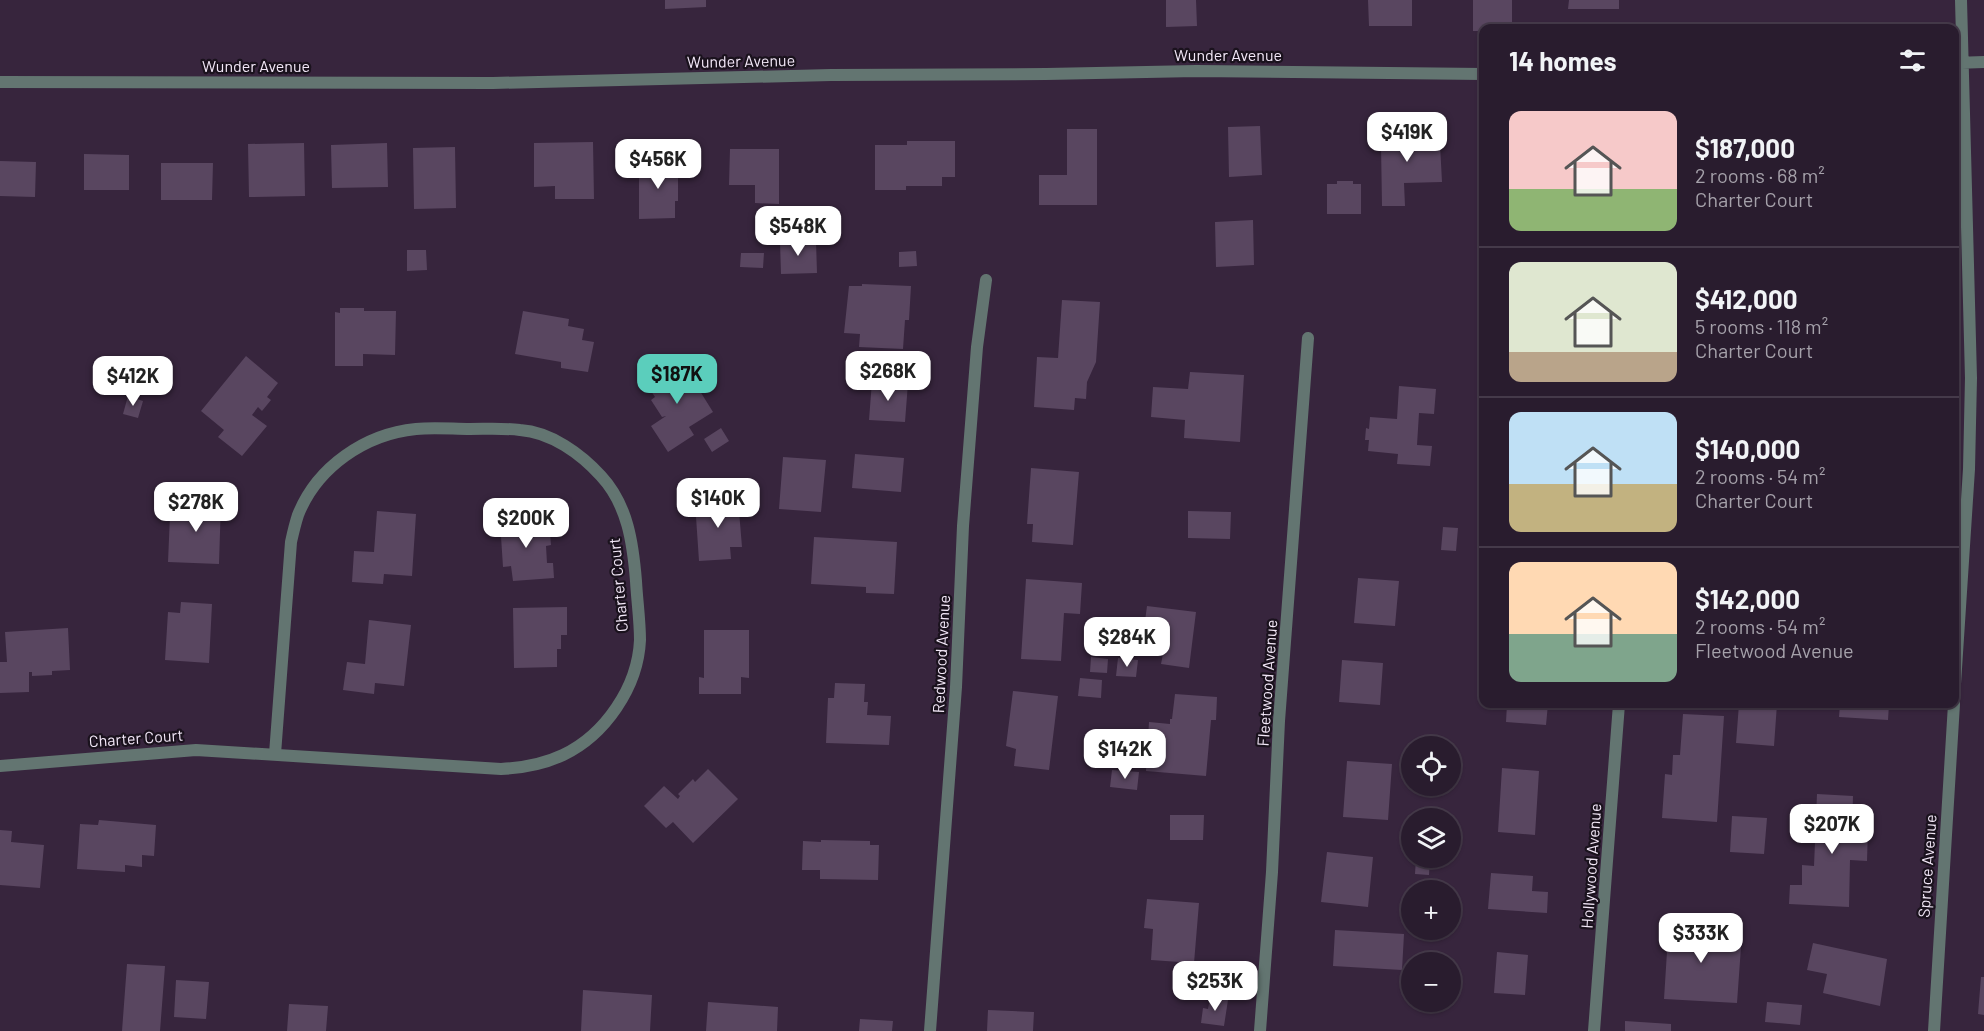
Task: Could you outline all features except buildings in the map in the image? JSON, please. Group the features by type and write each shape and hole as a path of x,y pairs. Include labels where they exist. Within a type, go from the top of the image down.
{"street":[{"path":"1959,32 1960,0"},
{"path":"1959,63 1984,62"},
{"name":"Wunder Avenue","path":"0,82 493,83 831,75 1196,71 1479,74"},
{"path":"1959,87 1971,378 1969,469 1959,622"},
{"name":"Redwood Avenue","path":"930,1031 956,687 963,526 977,347 986,280"},
{"name":"Fleetwood Avenue","path":"1260,1031 1274,840 1279,721 1308,338"},
{"name":"Charter Court","path":"0,766 196,750 501,770 526,767 563,755 587,740 608,720 624,696 635,669 640,640 633,548 629,528 619,501 602,477 574,451 549,438 522,430 417,428 388,434 353,449 330,467 312,490 299,515 291,542 275,754"},
{"name":"Hollywood Avenue","path":"1594,1031 1619,708"},
{"name":"Spruce Avenue","path":"1934,1031 1954,708"}]}
